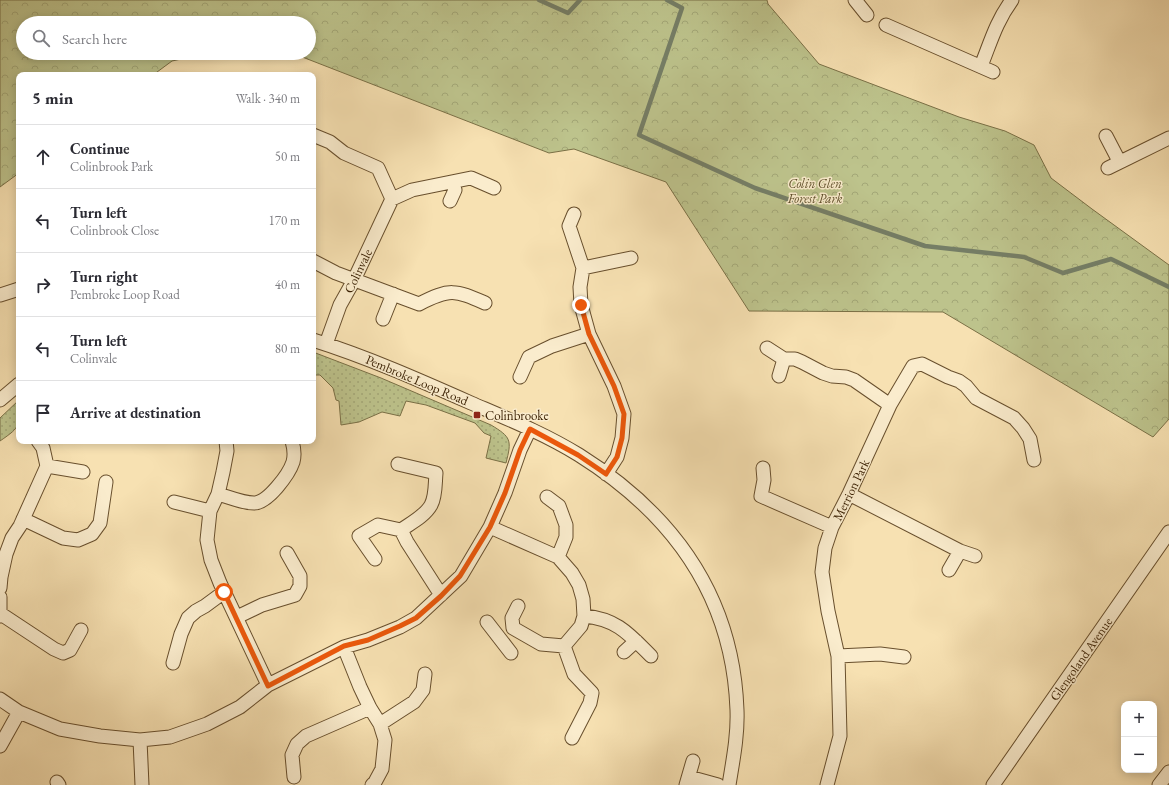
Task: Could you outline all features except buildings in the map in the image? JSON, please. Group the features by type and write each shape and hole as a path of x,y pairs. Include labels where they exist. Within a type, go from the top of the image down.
{"street":[{"path":"855,0 867,15"},
{"path":"981,66 995,27 1002,13 1012,0"},
{"path":"886,26 993,72"},
{"path":"316,136 330,142 344,152 378,168 392,199 412,190 471,178 494,188"},
{"path":"1106,136 1113,164 1169,138"},
{"path":"450,201 454,190 452,182"},
{"name":"Colinvale","path":"326,344 340,305 354,280 392,199"},
{"path":"574,214 569,226 583,268 580,287 581,305 589,334 614,386 624,414 622,438 617,457 606,474"},
{"path":"583,268 631,258"},
{"path":"316,262 354,280 419,304 446,292 461,293 486,303"},
{"path":"0,295 16,290"},
{"path":"383,320 393,294"},
{"path":"520,377 529,358 552,346 589,334"},
{"name":"Pembroke Loop Road","path":"316,341 398,370 530,429 578,455 606,474 644,504 673,535 691,560 713,600 729,650 736,692 737,712 736,738 729,785"},
{"path":"767,348 784,359 795,359 823,373 854,380 890,405"},
{"path":"778,376 784,359"},
{"name":"Merrion Park","path":"827,785 840,736 838,656 828,611 822,572 825,548 832,527 850,494 890,405 913,366 922,364 959,381 966,386 976,398 1014,418 1030,439 1034,460"},
{"path":"0,400 16,387"},
{"path":"0,699 19,712 60,729 100,736 140,740 170,736 208,724 240,707 268,686 344,646 368,640 411,621 441,596 460,576 490,527 505,493 520,450 530,429"},
{"path":"0,588 6,554 12,538 23,519 47,466 43,448 40,444"},
{"path":"226,444 218,494 210,511 207,540 211,560 224,592 268,686"},
{"path":"218,494 254,503 266,499 290,469 293,460 294,450 293,444"},
{"path":"375,559 359,536 378,525 402,530 431,506 434,496 436,473 398,464"},
{"path":"47,466 83,472"},
{"path":"763,468 764,480 762,496 832,527"},
{"path":"23,519 64,538 78,540 92,534 100,523 106,482"},
{"path":"850,494 960,551 975,556"},
{"path":"547,497 559,506 566,525 566,537 558,558"},
{"path":"174,502 210,511"},
{"path":"490,527 558,558 572,573 579,585 583,599 584,616 581,626 564,646"},
{"path":"402,530 407,542 441,596"},
{"name":"Glengoland Avenue","path":"993,785 1169,532"},
{"path":"949,570 960,551"},
{"path":"237,617 262,605 295,595 300,586 300,576 287,553"},
{"path":"173,663 180,634 188,618 224,592"},
{"path":"0,597 0,615 54,650 64,653 70,650 81,630"},
{"path":"513,628 512,618 518,606"},
{"path":"584,616 598,617 620,627 651,656"},
{"path":"487,622 511,653"},
{"path":"513,628 541,644 564,646"},
{"path":"499,637 513,628"},
{"path":"624,652 636,641"},
{"path":"344,646 360,688 380,724 385,740 382,769 377,784"},
{"path":"564,646 574,674 592,693 590,703 572,738"},
{"path":"838,656 880,654 904,657"},
{"path":"380,724 414,702 423,690 425,674"},
{"path":"294,777 292,754 298,744 306,736 370,708"},
{"path":"0,746 19,712"},
{"path":"140,740 142,785"},
{"path":"693,762 688,781 718,785"},
{"path":"1159,785 1169,772"}],"green space":[{"name":"Colin Glen Forest Park","path":"0,0 767,0 768,4 819,64 959,117 1005,131 1034,145 1051,178 1169,265 1169,419 1153,437 943,312 749,311 666,182 574,149 549,153 310,60 316,60 316,16 16,16 16,60 177,60 172,61 157,72 16,72 16,175 0,187"},
{"path":"316,353 381,378 491,425 503,433 508,440 509,449 506,463 486,458 491,436 484,433 475,423 426,405 406,401 400,416 382,412 359,422 341,425 339,401 336,400 333,388 320,375 316,375"},
{"path":"16,403 16,428 0,441 0,418"}],"waterway":[{"path":"539,0 568,13 580,0"},
{"path":"667,0 682,8 639,135 755,188 925,246 1024,257 1063,273 1111,259 1169,287"}],"place":[{"name":"Colinbrooke","path":"477,415"}],"route":[{"path":"224,592 268,686 303,666 344,646 368,640 416,618 441,596 460,576 490,527 505,493 520,450 530,429 578,455 606,474 617,457 622,438 624,414 614,386 589,334 581,305"}]}
